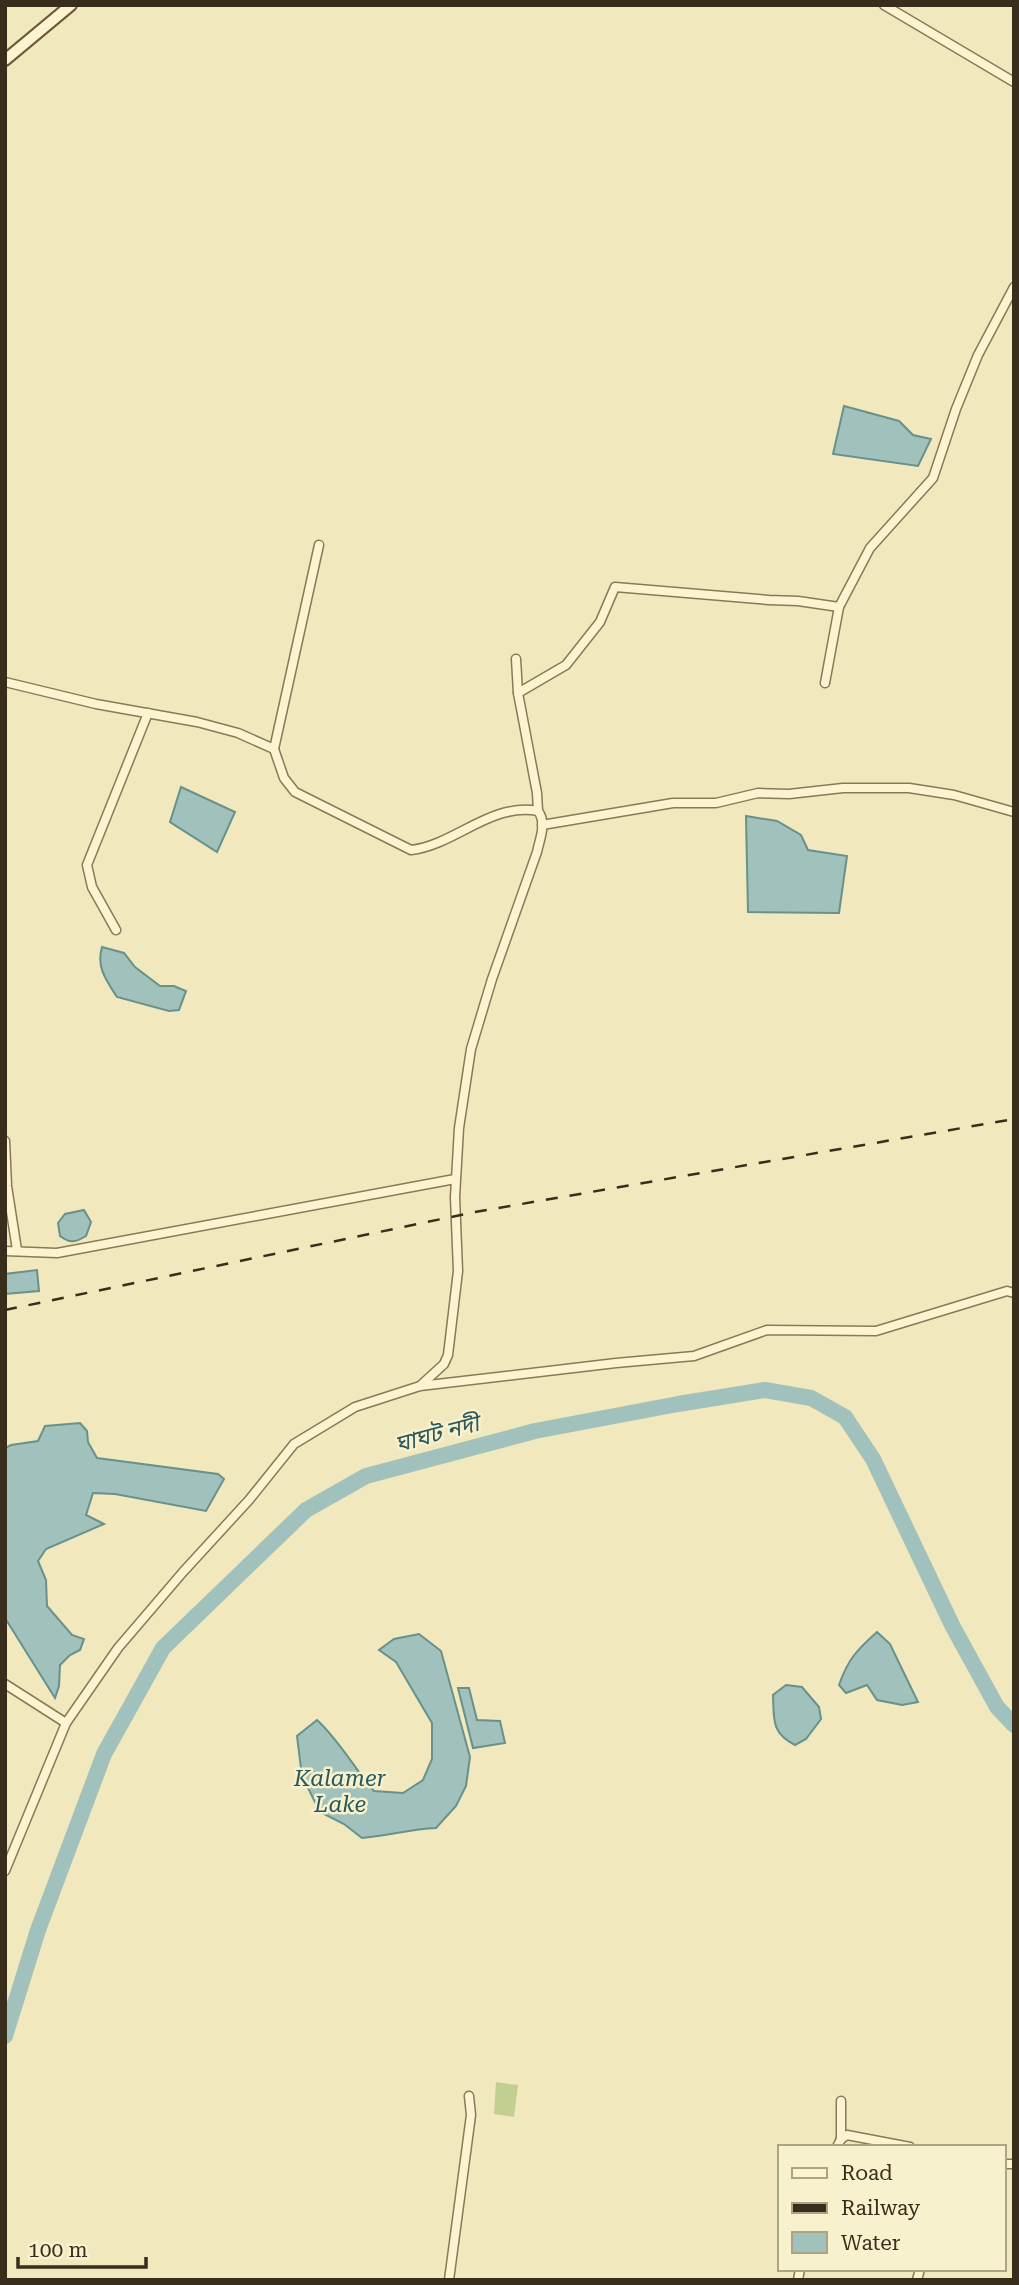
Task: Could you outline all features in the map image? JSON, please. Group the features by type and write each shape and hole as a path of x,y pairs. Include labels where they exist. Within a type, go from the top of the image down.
{"main road":[{"path":"5,60 71,5"}],"street":[{"path":"884,5 1014,82"},
{"path":"825,683 839,607 870,548 933,478 956,409 978,355 1014,287"},
{"path":"320,545 274,750 284,778 295,792 411,850 423,849 509,811 538,811"},
{"path":"518,693 566,666 600,622 615,587 798,601 839,607"},
{"path":"420,1386 444,1364 448,1355 459,1255 455,1179 459,1128 476,1028 537,852 542,825 543,817 538,811 518,693 516,659"},
{"path":"5,682 96,704 197,722 238,733 274,750"},
{"path":"116,930 92,887 87,865 148,713"},
{"path":"542,825 673,803 716,803 758,793 789,794 843,788 909,788 954,795 1014,812"},
{"path":"5,1141 7,1186 17,1250"},
{"path":"5,1251 57,1253 455,1179"},
{"path":"5,1871 66,1723 118,1648 249,1500 294,1444 355,1407 420,1386 694,1356 767,1330 876,1331 1007,1291 1014,1293"},
{"path":"5,1684 66,1723"},
{"path":"449,2280 471,2115 469,2096"},
{"path":"839,2143 841,2101"},
{"path":"839,2143 847,2135 900,2145"}],"green space":[{"path":"496,2082 518,2085 514,2117 494,2114"}],"water":[{"path":"844,406 899,421 913,435 931,439 918,466 833,454"},
{"path":"181,787 235,812 217,852 170,822"},
{"path":"746,816 777,821 801,835 808,850 847,856 839,913 748,912"},
{"path":"102,947 124,953 135,967 160,986 174,986 186,991 179,1010 169,1011 117,997 101,967"},
{"path":"84,1210 91,1222 86,1236 73,1241 60,1236 58,1223 65,1214"},
{"path":"37,1270 39,1291 5,1294 5,1274"},
{"path":"80,1423 87,1431 88,1442 97,1458 218,1474 224,1479 206,1511 115,1494 93,1493 86,1515 104,1524 46,1549 38,1561 46,1580 47,1606 72,1635 84,1639 80,1650 60,1665 59,1686 55,1698 5,1618 5,1448 38,1441 45,1426"},
{"path":"877,1632 890,1644 918,1702 902,1705 877,1700 867,1685 846,1693 839,1685 854,1656"},
{"name":"Kalamer Lake","path":"419,1634 441,1651 470,1757 466,1786 456,1806 436,1828 362,1838 344,1824 320,1812 302,1776 297,1736 317,1720 374,1791 403,1793 423,1780 432,1759 432,1723 396,1662 379,1650 394,1639"},
{"path":"786,1685 802,1687 819,1707 821,1719 806,1739 795,1745 782,1736 774,1718 773,1695"},
{"path":"458,1688 469,1688 477,1720 500,1721 505,1743 473,1748"}],"waterway":[{"name":"ঘাঘট নদী","path":"5,2036 38,1930 104,1754 163,1648 306,1510 366,1476 535,1431 678,1404 765,1390 811,1398 845,1417 873,1459 953,1627 997,1707 1014,1725"}],"railway":[{"path":"5,1310 475,1212 1014,1119"}]}
